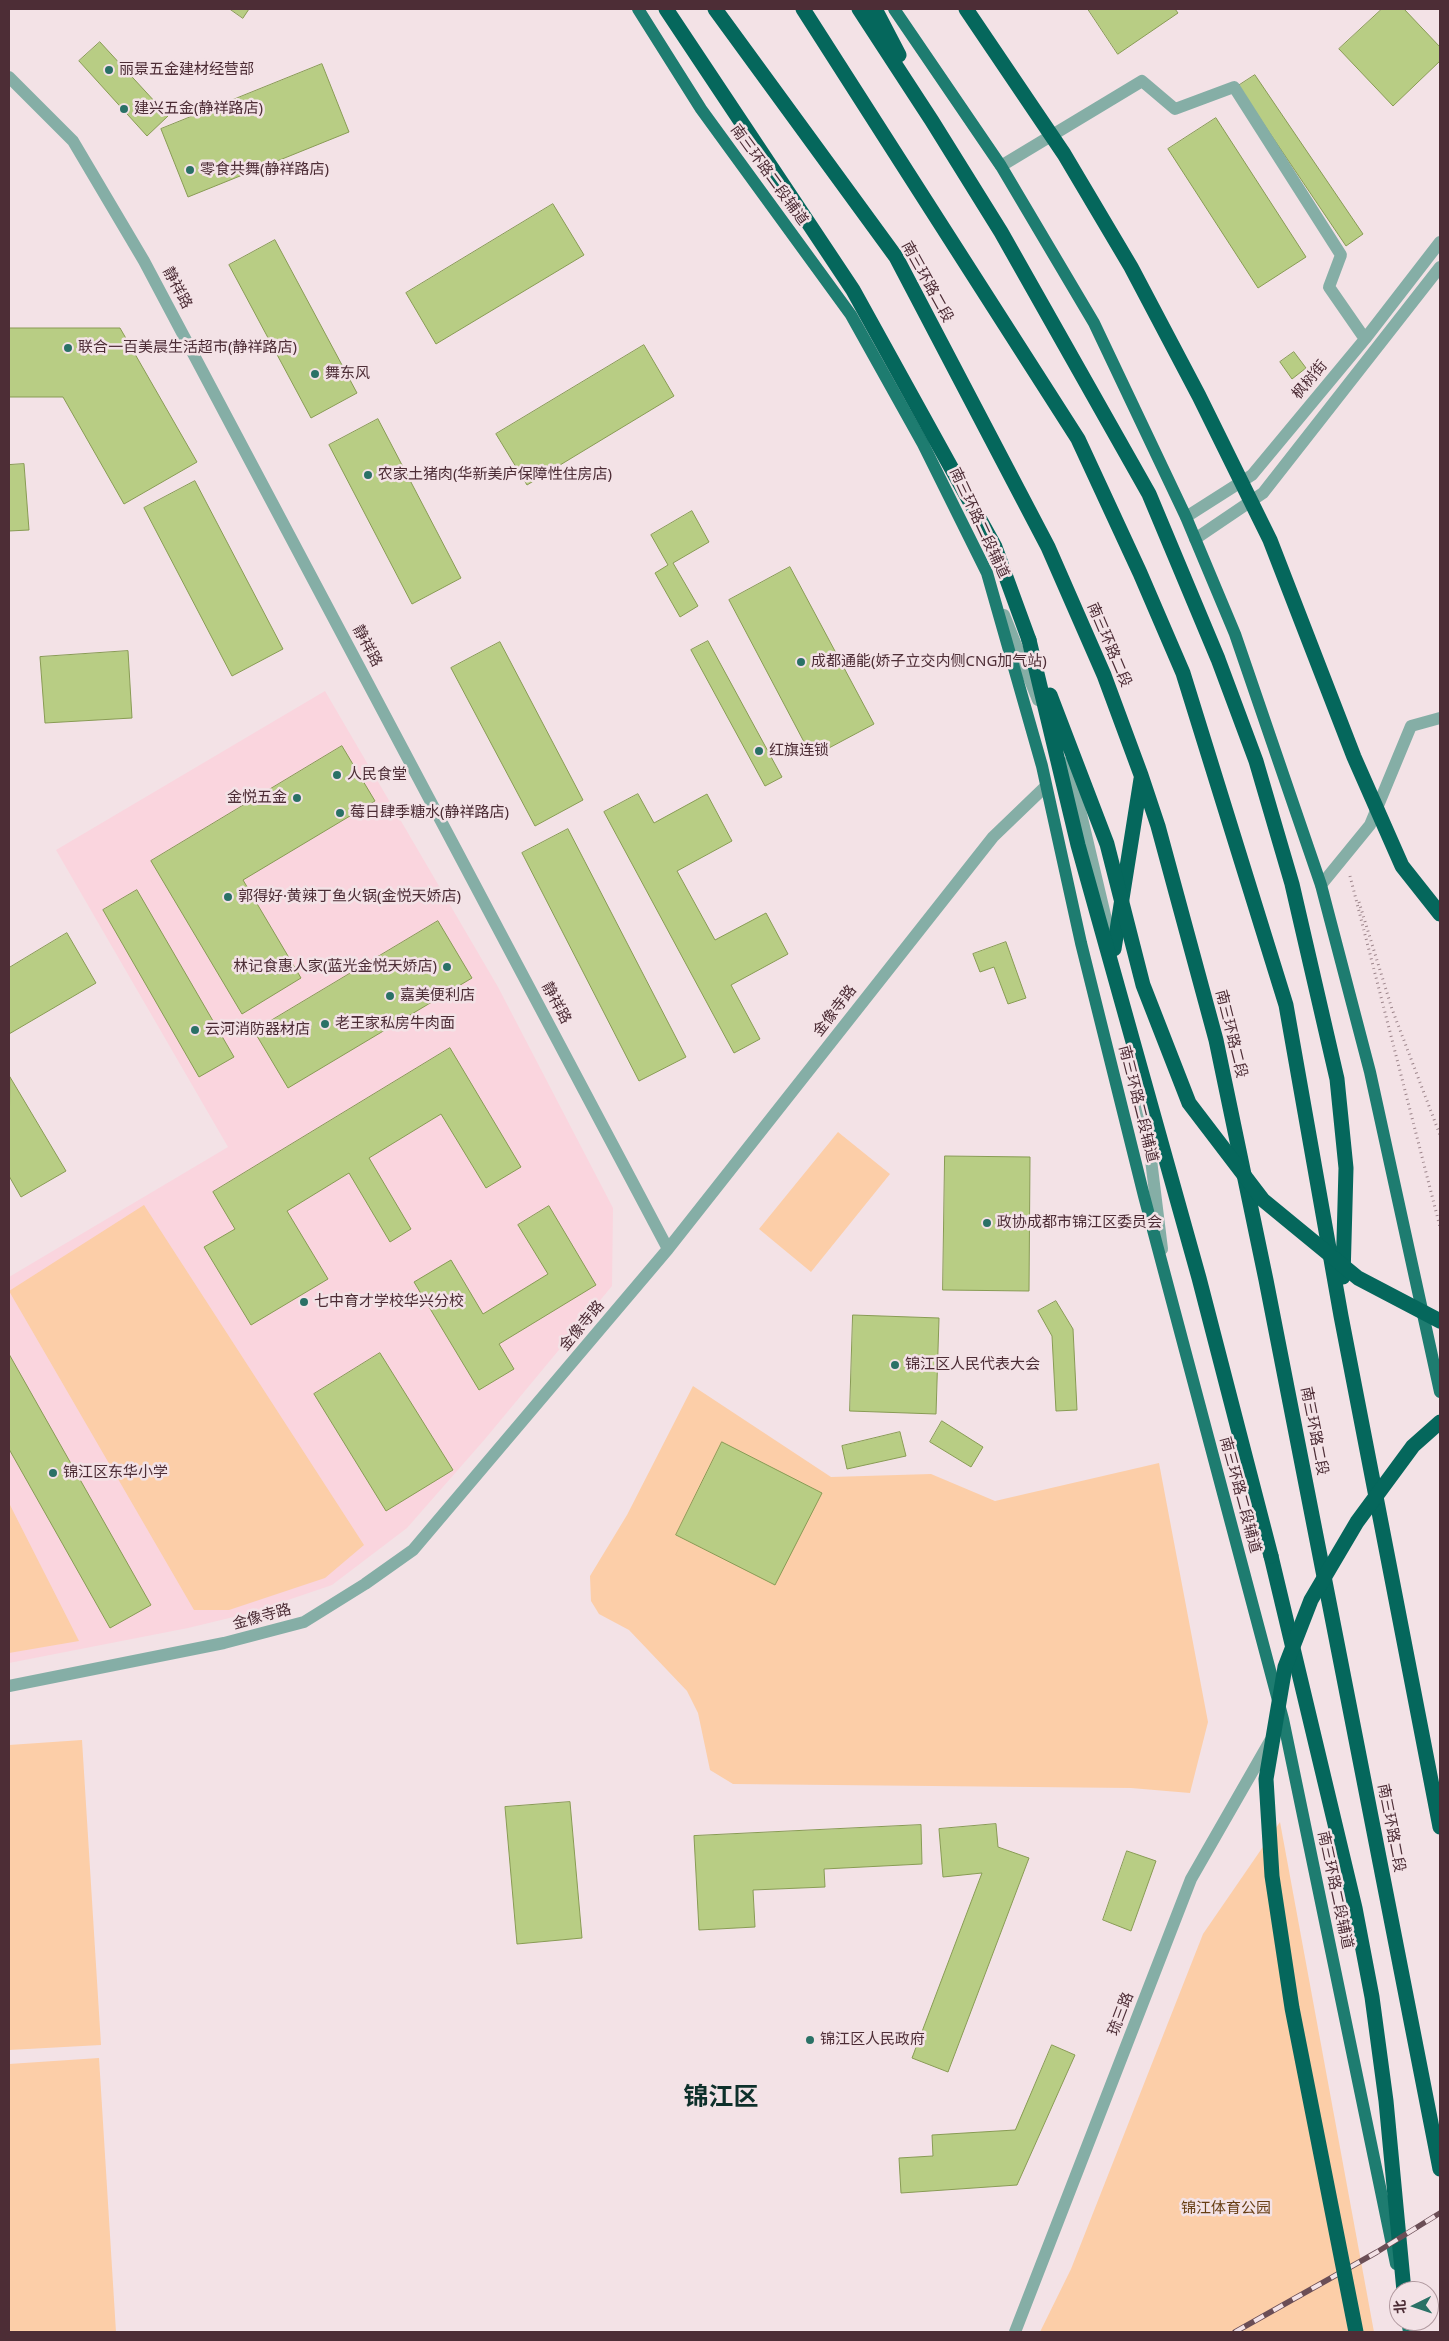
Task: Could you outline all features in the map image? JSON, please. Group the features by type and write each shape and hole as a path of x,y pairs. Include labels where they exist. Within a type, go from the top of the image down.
{"highway":[{"path":"666,9 853,290 995,547 1107,844 1143,985 1188,1103 1263,1200 1358,1278 1440,1322"},
{"path":"803,9 1078,439 1140,572 1183,673 1286,1004 1341,1316 1440,1827"},
{"path":"858,9 932,121 1001,232 1149,494 1218,659 1256,761 1292,884 1337,1079 1346,1168 1341,1316"},
{"path":"875,9 932,121"},
{"path":"966,9 1064,154 1131,268 1199,396 1270,540 1354,757 1402,866 1440,914"},
{"name":"南三环路二段","path":"719,15 896,257 1048,547 1104,675 1141,775 1158,826 1216,1040 1270,1300 1440,2169"},
{"path":"1029,640 1078,845 1200,1278 1271,1556 1355,1908 1372,1997 1386,2101 1402,2281"},
{"path":"1114,949 1141,775"},
{"path":"1356,2332 1292,2008 1272,1876 1266,1779 1285,1668 1311,1600 1357,1522 1413,1446 1440,1422"}],"main road":[{"name":"南三环路二段辅道","path":"638,9 701,109 851,315 923,444 987,573 1046,786 1081,943 1166,1280 1283,1719 1401,2281"},
{"path":"894,9 1001,166 1094,323 1186,517 1235,634 1321,885 1370,1072 1440,1392"}],"street":[{"name":"静祥路","path":"9,77 73,141 144,261 668,1249"},
{"path":"1001,166 1142,81 1176,109 1234,87 1341,254 1330,287 1365,339"},
{"name":"枫树街","path":"1186,517 1252,475 1365,339 1440,242"},
{"path":"1195,539 1263,493 1440,267"},
{"path":"987,573 1076,793 1114,949 1147,1117 1166,1280"},
{"path":"1321,885 1370,825 1411,726 1440,718"},
{"name":"金像寺路","path":"9,1686 224,1644 304,1622 365,1584 413,1550 668,1249 993,837 1046,786"},
{"name":"琉三路","path":"1014,2330 1191,1879 1283,1719"}],"path":[{"path":"1345,856 1392,1009 1440,1135"},
{"path":"1345,856 1440,1227"}],"shaded area":[{"name":"七中育才学校华兴分校","path":"325,691 498,987 613,1208 612,1286 485,1439 407,1528 332,1585 250,1613 188,1628 9,1663 9,1277 228,1147 56,850"}],"green space":[{"path":"838,1132 890,1174 811,1272 759,1229"},
{"path":"144,1205 364,1545 325,1578 229,1610 194,1610 9,1291"},
{"path":"693,1386 831,1477 931,1474 995,1501 1159,1463 1208,1722 1190,1793 1131,1788 733,1784 710,1770 698,1713 687,1691 629,1630 599,1614 591,1601 590,1576 627,1515"},
{"path":"10,1505 79,1641 9,1653"},
{"path":"82,1740 101,2045 9,2050 9,1745"},
{"name":"锦江体育公园","path":"1280,1822 1374,2332 1040,2332 1071,2269 1203,1934"},
{"path":"99,2058 116,2332 9,2332 9,2064"}],"building":[{"path":"230,9 249,9 243,18"},
{"path":"1088,9 1175,9 1178,13 1118,54"},
{"path":"1382,9 1404,9 1440,47 1440,61 1393,106 1339,49"},
{"path":"100,42 168,116 147,136 79,61"},
{"path":"322,64 349,132 188,197 161,129"},
{"path":"1255,75 1363,234 1346,246 1238,86"},
{"path":"1216,118 1306,257 1258,288 1168,149"},
{"path":"553,204 584,255 436,344 406,293"},
{"path":"275,240 357,393 311,418 229,265"},
{"path":"9,328 120,328 197,462 124,504 63,397 9,397"},
{"path":"644,345 674,396 527,485 496,434"},
{"path":"1294,352 1306,368 1292,379 1280,362"},
{"path":"378,419 461,578 412,604 329,445"},
{"path":"24,464 29,530 9,531 9,465"},
{"path":"195,481 283,649 232,676 144,508"},
{"path":"692,511 709,542 673,563 698,606 680,617 655,573 668,565 651,535"},
{"name":"成都通能(娇子立交内侧CNG加气站)","path":"790,567 874,724 812,757 729,600"},
{"path":"708,641 782,777 765,786 691,650"},
{"path":"500,642 583,800 535,826 451,668"},
{"path":"128,651 132,718 45,723 40,657"},
{"path":"342,746 375,801 243,880 301,978 242,1014 151,861"},
{"path":"638,794 654,823 707,794 732,841 677,871 715,940 766,913 788,954 731,985 760,1039 734,1053 604,812"},
{"path":"568,829 686,1057 639,1081 522,853"},
{"path":"137,890 234,1057 199,1077 103,910"},
{"path":"438,921 472,978 288,1088 254,1031"},
{"path":"67,933 96,983 9,1034 9,968"},
{"path":"1006,942 1026,998 1008,1004 994,967 980,972 973,954"},
{"path":"450,1048 521,1167 486,1188 441,1114 369,1158 411,1229 390,1242 349,1173 287,1211 328,1279 251,1325 204,1247 235,1229 213,1192"},
{"path":"10,1077 66,1171 21,1197 9,1176"},
{"name":"政协成都市锦江区委员会","path":"945,1156 1030,1157 1029,1291 943,1290"},
{"path":"549,1206 596,1285 499,1344 514,1369 479,1390 414,1282 451,1260 483,1314 548,1274 518,1225"},
{"path":"1056,1301 1073,1329 1077,1410 1056,1411 1052,1336 1038,1311"},
{"name":"锦江区人民代表大会","path":"853,1315 939,1318 936,1414 850,1411"},
{"path":"380,1353 453,1470 386,1511 314,1394"},
{"path":"9,1354 151,1605 110,1628 9,1449"},
{"path":"942,1421 983,1447 971,1467 930,1442"},
{"path":"900,1432 906,1456 847,1469 842,1446"},
{"path":"722,1442 822,1493 775,1585 676,1535"},
{"path":"570,1802 582,1938 517,1944 505,1807"},
{"path":"996,1824 998,1847 1029,1858 948,2072 912,2058 982,1873 943,1877 939,1829"},
{"path":"921,1825 922,1864 824,1869 825,1887 753,1890 755,1927 699,1930 694,1836"},
{"path":"1127,1851 1156,1861 1131,1931 1103,1920"},
{"path":"1052,2045 1075,2055 1017,2185 901,2193 899,2158 933,2156 932,2135 1015,2130"}],"railway":[{"path":"1235,2332 1377,2252 1440,2213"}],"place":[{"name":"丽景五金建材经营部","path":"109,70"},
{"name":"建兴五金(静祥路店)","path":"124,109"},
{"name":"零食共舞(静祥路店)","path":"190,170"},
{"name":"联合一百美晨生活超市(静祥路店)","path":"68,348"},
{"name":"舞东风","path":"315,374"},
{"name":"农家土猪肉(华新美庐保障性住房店)","path":"368,475"},
{"name":"成都通能(娇子立交内侧CNG加气站)","path":"801,662"},
{"name":"红旗连锁","path":"759,751"},
{"name":"人民食堂","path":"337,775"},
{"name":"金悦五金","path":"297,798"},
{"name":"莓日肆季糖水(静祥路店)","path":"340,813"},
{"name":"郭得好·黄辣丁鱼火锅(金悦天娇店)","path":"228,897"},
{"name":"林记食惠人家(蓝光金悦天娇店)","path":"447,967"},
{"name":"嘉美便利店","path":"390,996"},
{"name":"老王家私房牛肉面","path":"325,1024"},
{"name":"云河消防器材店","path":"195,1030"},
{"name":"政协成都市锦江区委员会","path":"987,1223"},
{"name":"七中育才学校华兴分校","path":"304,1302"},
{"name":"锦江区人民代表大会","path":"895,1365"},
{"name":"锦江区东华小学","path":"53,1473"},
{"name":"锦江区人民政府","path":"810,2040"}],"district":[{"name":"锦江区","path":"721,2098"}]}
